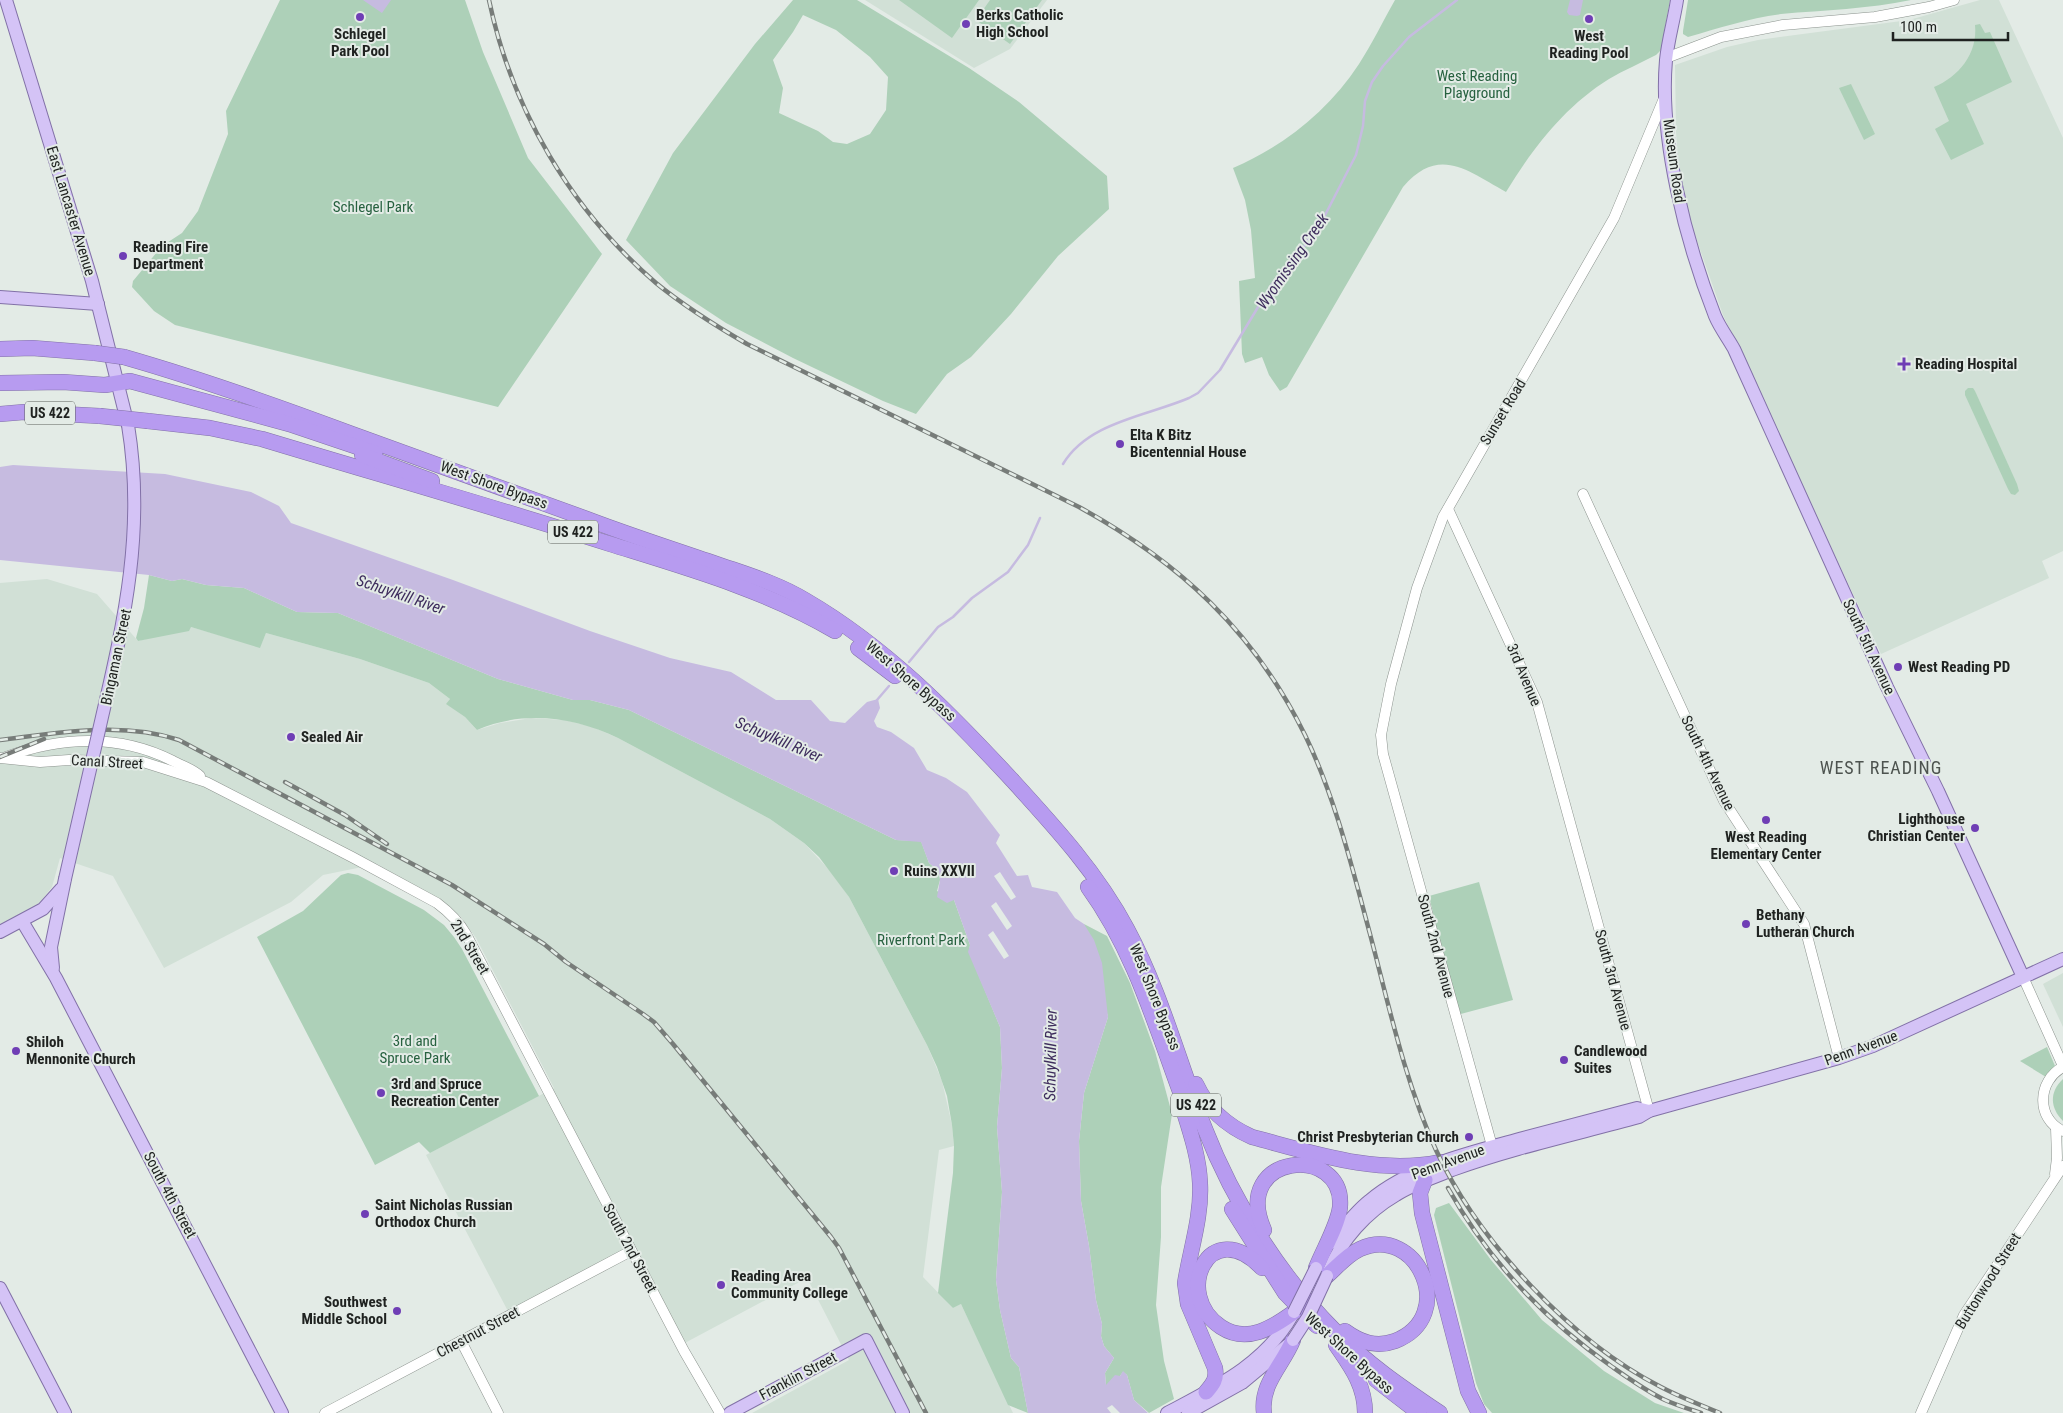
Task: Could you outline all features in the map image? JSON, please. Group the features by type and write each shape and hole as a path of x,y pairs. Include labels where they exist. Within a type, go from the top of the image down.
{"highway":[{"name":"West Shore Bypass","path":"0,349 32,348 124,357 226,388 770,583 805,600 885,654 959,730 1072,865 1105,912 1124,933 1150,979 1224,1174 1253,1225 1284,1270 1335,1331 1375,1367 1440,1413"},
{"path":"0,372 102,376 132,390 287,431 351,451 571,532"},
{"path":"0,383 63,382 105,384 130,381 144,384 289,424 454,479 601,524"},
{"name":"West Shore Bypass","path":"0,414 34,412 100,416 210,428 262,439 571,532 764,595 811,617 835,631 886,669 959,730"},
{"name":"West Shore Bypass","path":"1124,933 1133,964 1207,1159 1244,1230 1285,1293 1336,1345 1397,1397 1419,1413"},
{"path":"1150,979 1167,1010 1200,1092 1214,1111 1234,1129 1252,1137 1368,1164 1406,1167 1440,1162"},
{"path":"1167,1056 1193,1142 1200,1183 1200,1202 1186,1283 1188,1304 1215,1368 1216,1375 1201,1399"},
{"path":"1284,1270 1261,1224 1257,1201 1261,1187 1271,1174 1283,1167 1298,1164 1322,1170 1332,1180 1339,1197 1340,1206 1322,1272"},
{"path":"1425,1180 1420,1193 1422,1213 1468,1391 1479,1413"},
{"path":"1316,1310 1354,1337 1367,1343 1375,1344 1391,1342 1406,1336 1424,1315 1427,1304 1427,1292 1423,1273 1412,1259 1399,1249 1381,1245 1365,1247 1322,1272"},
{"path":"1284,1332 1242,1335 1228,1332 1215,1324 1199,1299 1198,1285 1200,1272 1205,1262 1213,1254 1226,1249 1238,1250 1250,1257 1285,1293"},
{"path":"1264,1413 1264,1400 1268,1383 1289,1351 1284,1332 1294,1312"},
{"path":"1336,1345 1360,1382 1365,1399 1365,1413"}],"main road":[{"name":"East Lancaster Avenue","path":"6,0 98,304 128,425"},
{"name":"Museum Road","path":"1677,0 1666,58 1665,95 1671,152 1683,216 1716,317"},
{"path":"0,297 98,304"},
{"name":"South 5th Avenue","path":"1716,317 1734,349 1887,687 1938,791 2023,977"},
{"name":"Bingaman Street","path":"64,882 127,608 135,503 134,472 128,425"},
{"path":"0,932 49,905 64,882"},
{"name":"South 4th Street","path":"56,978 52,964 51,947 64,882"},
{"name":"South 4th Street","path":"22,921 56,978 282,1413"},
{"name":"Penn Avenue","path":"1167,1413 1253,1375 1284,1332 1308,1316 1322,1272 1340,1232 1369,1200 1390,1186 1440,1162 1462,1161 1639,1117 1649,1111 1839,1058 1873,1046 2063,959"},
{"name":"Penn Avenue","path":"1294,1312 1322,1272 1367,1217 1396,1194 1492,1146 1637,1108 1649,1111"},
{"path":"0,1288 65,1413"},
{"name":"Franklin Street","path":"730,1413 866,1340 904,1413"},
{"name":"Penn Avenue","path":"1188,1413 1201,1399"}],"street":[{"path":"1666,58 1721,37 1776,26 1874,17 1929,7 1954,0"},
{"name":"Sunset Road","path":"1382,744 1391,684 1416,588 1448,509 1614,218 1665,95"},
{"name":"South 4th Avenue","path":"1583,494 1724,800 1804,924 1839,1058"},
{"name":"3rd Avenue","path":"1448,509 1537,702 1578,849"},
{"name":"Canal Street","path":"3,758 26,750 63,742 82,740 108,741 134,746 164,756 197,773 206,782"},
{"name":"South 2nd Avenue","path":"1382,744 1492,1146"},
{"name":"Canal Street","path":"3,758 40,762 69,760 143,762 206,782 352,856"},
{"name":"South 3rd Avenue","path":"1578,849 1649,1111"},
{"name":"2nd Street","path":"352,856 437,903 459,923 544,1081"},
{"path":"2023,977 2063,1067 2049,1080 2042,1099 2045,1114 2059,1130"},
{"name":"South 2nd Street","path":"544,1081 684,1351 720,1413"},
{"name":"Buttonwood Street","path":"2052,1182 2058,1158 2059,1130"},
{"name":"Buttonwood Street","path":"1921,1413 1961,1321 2063,1166"},
{"name":"Chestnut Street","path":"325,1413 631,1251"},
{"path":"461,1341 498,1413"}],"shaded area":[{"name":"Berks Catholic High School","path":"865,0 1047,0 1010,49 974,68"},
{"name":"Reading Hospital","path":"1980,0 1999,0 2063,138 2063,551 2042,561 2049,578 1881,654 1723,315 1690,221 1679,172 1676,132 1675,65 1727,47 1758,40 1909,20"},
{"path":"47,579 97,594 138,641 191,627 260,647 266,633 360,659 429,683 450,699 447,704 465,717 477,730 500,723 531,718 565,720 593,727 618,738 770,819 804,843 834,875 849,897 927,1045 942,1081 952,1125 954,1146 939,1150 923,1277 953,1308 961,1304 1013,1413 752,1413 849,1360 807,1278 681,1345 631,1251 510,1315 426,1155 554,1088 476,938 460,916 439,900 377,864 323,875 291,902 164,968 113,876 60,858 52,887 37,906 0,924 0,583"},
{"path":"2063,973 2063,1027 2043,984"}],"green space":[{"name":"Schlegel Park","path":"280,0 465,0 483,52 528,158 602,254 498,407 175,325 154,311 132,287 133,281 162,246 182,233 198,211 228,134 226,111"},
{"path":"793,0 857,0 969,68 1019,102 1107,176 1109,209 1058,256 1011,314 971,357 947,374 916,414 883,401 793,358 726,323 670,286 626,240 673,153 755,44","holes":["803,15 836,30 870,57 888,77 886,110 870,134 847,144 833,142 818,131 779,113 783,88 773,60"]},
{"path":"899,0 979,0 952,38"},
{"path":"990,0 1042,0 1010,44 976,20"},
{"name":"West Reading Playground","path":"1395,0 1670,0 1661,50 1656,55 1609,79 1578,102 1539,144 1506,192 1466,170 1454,166 1441,165 1429,167 1416,174 1403,187 1287,387 1280,391 1269,375 1262,357 1245,363 1242,354 1239,281 1255,278 1251,230 1245,200 1233,168 1287,138 1319,112 1347,81 1359,64"},
{"path":"1688,0 1911,0 1863,7 1781,14 1757,18 1688,37 1683,34 1683,31"},
{"path":"1980,24 1985,33 1990,32 2012,82 1966,104 1984,144 1951,160 1935,129 1949,121 1934,87 1951,77 1965,63 1973,46 1975,25"},
{"path":"1851,84 1875,134 1864,140 1839,88"},
{"path":"1968,388 1973,388 1975,391 2017,484 2019,491 2015,495 2011,494 2008,489 1965,395 1965,391"},
{"name":"Riverfront Park","path":"149,575 172,581 182,579 206,585 244,588 297,612 338,613 498,679 573,700 590,700 629,710 896,840 921,841 929,863 939,871 940,880 937,891 954,900 970,945 969,952 1000,1027 1002,1068 997,1127 1002,1192 996,1280 1000,1310 1011,1358 1019,1367 1028,1413 1008,1405 961,1304 953,1308 938,1293 953,1173 954,1146 947,1096 927,1045 849,897 819,857 804,843 770,819 618,738 584,725 566,721 530,718 494,724 477,730 465,717 446,704 450,699 429,683 360,659 266,633 260,648 191,627 189,631 138,641 136,638 144,608"},
{"name":"3rd and Spruce Park","path":"348,873 358,875 424,910 444,925 462,949 539,1096 430,1153 419,1142 375,1165 257,937 303,911 341,875"},
{"path":"1479,882 1513,1000 1457,1015 1429,896"},
{"path":"1084,924 1107,936 1130,983 1155,1051 1172,1114 1161,1187 1161,1237 1156,1305 1164,1361 1174,1399 1149,1413 1134,1400 1127,1375 1123,1372 1106,1386 1105,1373 1114,1358 1104,1346 1101,1336 1102,1324 1096,1300 1081,1201 1079,1141 1084,1093 1108,1017"},
{"path":"2047,1047 2055,1066 2046,1077 2020,1061"},
{"path":"2063,1079 2063,1121 2056,1111 2053,1095 2058,1084"},
{"path":"1449,1203 1491,1260 1542,1320 1604,1371 1655,1403 1684,1413 1492,1413 1484,1404 1476,1383 1434,1215 1436,1208"}],"water":[{"path":"363,0 391,0 382,13"},
{"path":"1570,0 1583,0 1580,15 1569,15 1567,12"},
{"name":"Schuylkill River","path":"13,465 165,474 251,492 279,506 291,523 590,631 670,658 731,672 776,700 811,700 830,721 845,723 867,702 878,699 880,708 874,721 877,727 891,732 914,748 927,770 946,778 967,792 1000,835 996,843 1017,876 1028,875 1032,887 1057,892 1075,918 1084,924 1094,940 1102,963 1108,1017 1084,1093 1079,1141 1081,1201 1096,1300 1102,1324 1101,1336 1104,1346 1114,1358 1105,1373 1106,1385 1115,1375 1120,1376 1123,1371 1127,1375 1134,1400 1148,1413 1120,1413 1112,1405 1107,1408 1111,1413 1028,1413 1019,1367 1011,1358 1000,1310 996,1280 1002,1192 997,1127 1002,1068 1000,1027 968,952 970,945 954,900 947,903 937,897 940,880 939,871 929,863 921,842 896,840 629,710 590,700 573,700 498,679 338,613 297,612 244,588 206,585 182,579 172,581 149,575 0,560 0,467","holes":["1000,872 1016,897 1011,900 994,876","996,902 1012,926 1007,930 991,906","993,931 1009,956 1004,959 988,935"]}],"waterway":[{"name":"Wyomissing Creek","path":"1063,464 1087,438 1120,422 1189,398 1198,393 1220,370 1272,284 1303,249 1310,234 1322,221 1356,155 1363,126 1365,101 1372,82 1383,66 1409,37 1457,0"},
{"name":"Wyomissing Creek","path":"909,662 938,627 953,617 972,598 1008,572 1028,545 1040,518"},
{"name":"Wyomissing Creek","path":"877,700 889,686"}],"railway":[{"path":"489,0 499,41 513,80 530,119 549,155 597,223 625,254 656,283 700,315 747,344 1079,507 1115,528 1181,576 1237,632 1262,663 1285,698 1316,759 1334,808 1349,858 1415,1098 1436,1150 1454,1184 1476,1219 1502,1253 1531,1286 1594,1344 1628,1368 1668,1391 1720,1413"},
{"path":"0,740 90,730 135,731 179,740 452,885 544,944 566,962 643,1014 654,1022 673,1044 839,1248 926,1413"},
{"path":"0,757 44,739"},
{"path":"285,782 345,815 387,844"},
{"path":"1448,1188 1481,1240 1499,1264 1563,1328 1586,1348 1644,1388 1669,1402 1701,1413"}],"place":[{"name":"Schlegel Park Pool","path":"360,17"},
{"name":"West Reading Pool","path":"1589,19"},
{"name":"Berks Catholic High School","path":"966,24"},
{"name":"Reading Fire Department","path":"123,256"},
{"name":"Reading Hospital","path":"1904,364"},
{"name":"Elta K Bitz Bicentennial House","path":"1120,444"},
{"name":"West Reading PD","path":"1898,667"},
{"name":"Sealed Air","path":"291,737"},
{"name":"West Reading Elementary Center","path":"1766,820"},
{"name":"Lighthouse Christian Center","path":"1975,828"},
{"name":"Ruins XXVII","path":"894,871"},
{"name":"Bethany Lutheran Church","path":"1746,924"},
{"name":"Shiloh Mennonite Church","path":"16,1051"},
{"name":"Candlewood Suites","path":"1564,1060"},
{"name":"3rd and Spruce Recreation Center","path":"381,1093"},
{"name":"Christ Presbyterian Church","path":"1469,1137"},
{"name":"Saint Nicholas Russian Orthodox Church","path":"365,1214"},
{"name":"Reading Area Community College","path":"721,1285"},
{"name":"Southwest Middle School","path":"397,1311"}],"district":[{"name":"WEST READING","path":"1881,768"}]}
